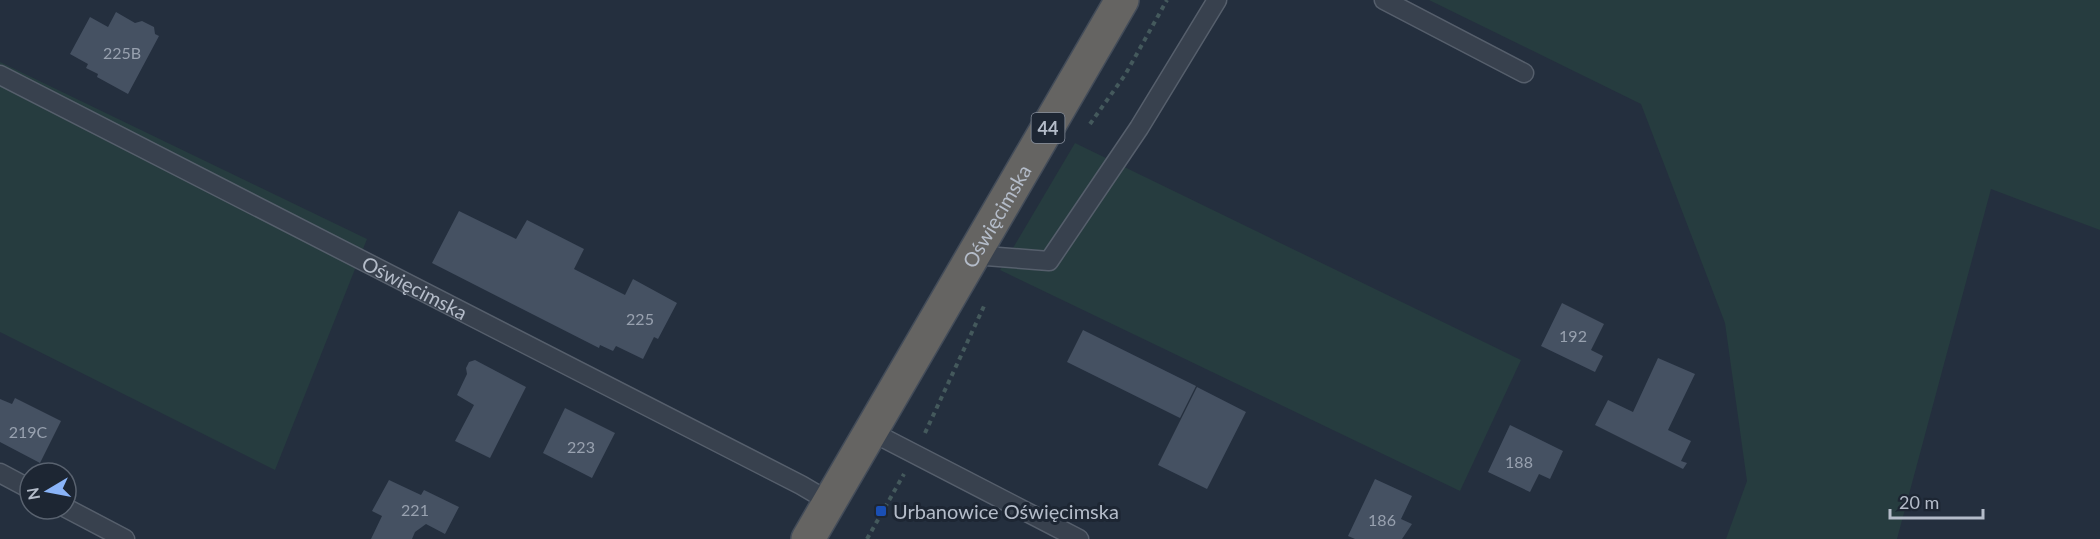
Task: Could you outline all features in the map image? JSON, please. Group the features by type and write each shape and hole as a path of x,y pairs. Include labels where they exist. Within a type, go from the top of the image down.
{"highway":[{"name":"Oświęcimska","path":"808,539 1122,0"}],"lane":[{"path":"973,255 1048,261 1139,128 1217,0"},
{"path":"1384,0 1524,73"},
{"name":"Oświęcimska","path":"0,75 801,485 830,502"},
{"path":"870,431 1079,539"},
{"path":"0,473 18,483"},
{"path":"78,514 125,539"}],"green space":[{"path":"1429,0 2100,0 2100,230 1991,189 1897,539 1726,539 1747,481 1725,323 1641,104"},
{"path":"0,62 367,239 275,470 0,332"},
{"path":"1075,143 1521,360 1460,491 1000,270"}],"building":[{"path":"116,12 135,23 142,21 154,27 155,34 159,36 128,94 97,77 98,74 86,68 88,64 70,54 90,17 108,27"},
{"path":"459,211 516,239 527,220 584,249 574,269 625,295 633,279 677,303 658,339 654,337 643,359 616,346 613,351 600,345 599,348 432,263"},
{"path":"1562,303 1604,324 1591,350 1603,356 1595,372 1541,346"},
{"path":"1083,330 1196,386 1180,418 1067,362"},
{"path":"1658,358 1695,374 1668,430 1691,441 1681,461 1687,463 1683,469 1595,425 1608,400 1633,412"},
{"path":"475,360 526,387 490,458 455,441 474,405 457,395 467,374 466,368 469,362"},
{"path":"1197,387 1246,412 1207,489 1158,465"},
{"path":"15,398 61,421 41,461 36,461 0,442 0,399 12,404"},
{"path":"565,408 615,433 592,478 543,453"},
{"path":"1510,425 1563,451 1550,479 1539,474 1530,492 1488,472"},
{"path":"1375,479 1412,496 1401,519 1412,524 1402,539 1355,539 1348,536"},
{"path":"389,480 421,495 424,490 459,507 445,534 426,524 415,532 412,539 371,539 382,516 372,511"}],"place":[{"name":"Urbanowice Oświęcimska","path":"881,511"}]}
